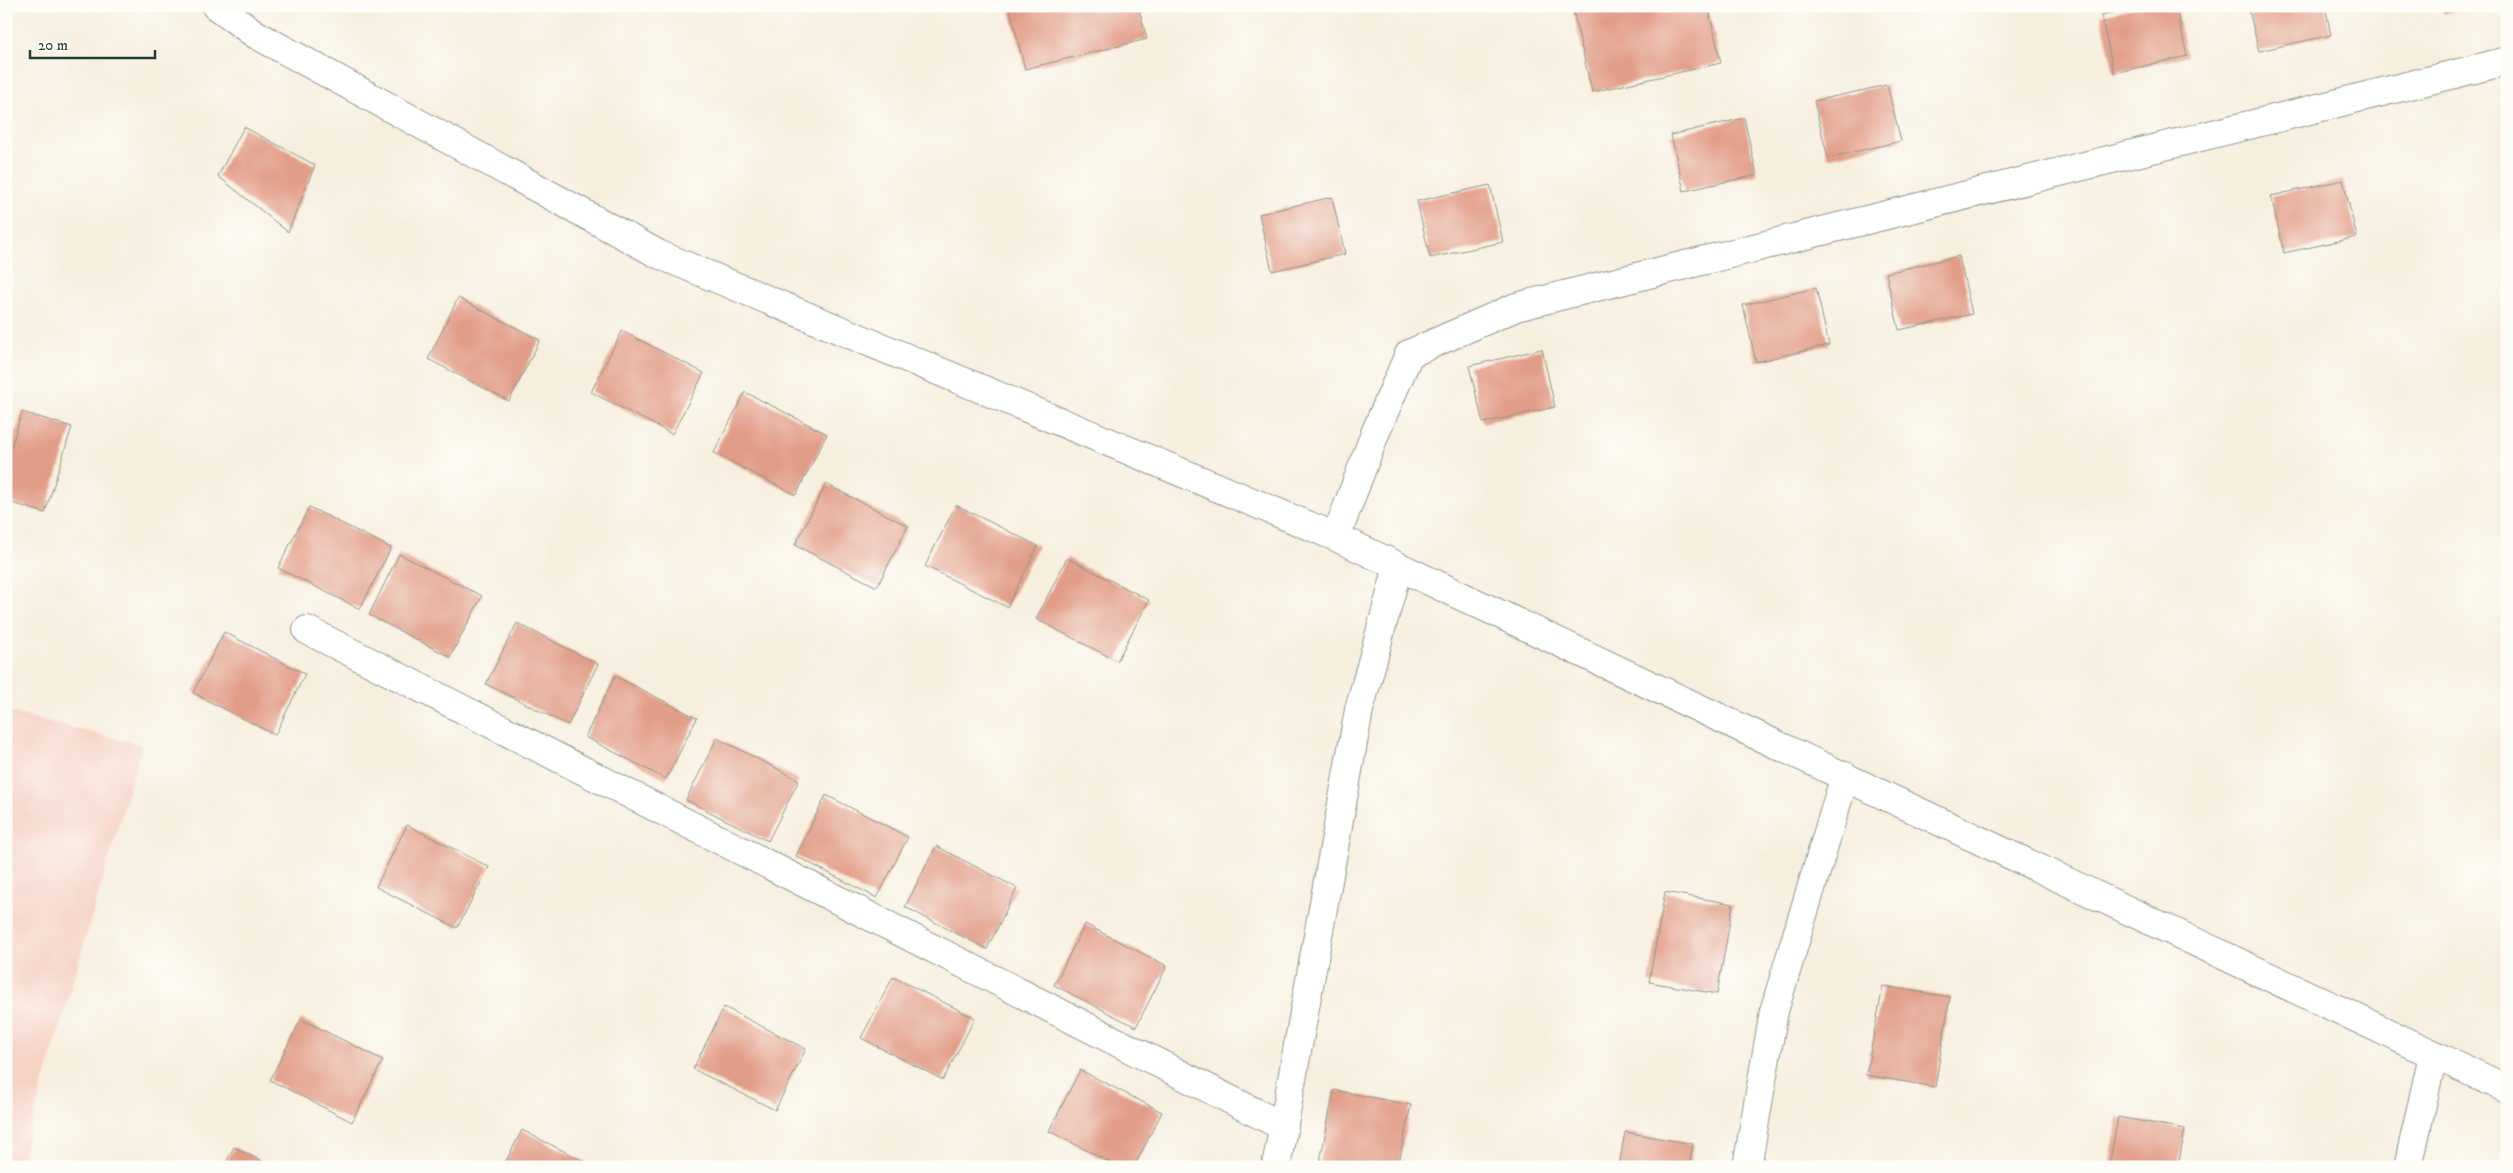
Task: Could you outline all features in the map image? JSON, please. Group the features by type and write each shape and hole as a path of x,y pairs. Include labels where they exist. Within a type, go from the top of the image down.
{"street":[{"path":"216,6 255,34 658,254 1336,537 2507,1089"},
{"path":"1336,537 1376,431 1409,354 1516,306 2507,61"},
{"path":"1276,1167 1358,710 1398,567"},
{"path":"307,630 1284,1127"},
{"path":"1747,1167 1774,1011 1845,776"},
{"path":"2408,1167 2433,1055"}],"shaded area":[{"path":"6,711 142,745 19,1167 6,1167"}],"building":[{"path":"1009,6 1138,6 1147,39 1025,69"},
{"path":"1572,6 1708,6 1721,63 1592,92"},
{"path":"2142,6 2176,6 2187,56 2114,73 2101,15"},
{"path":"2248,6 2325,6 2331,35 2259,51"},
{"path":"2442,6 2470,6 2470,7 2444,13"},
{"path":"1887,85 1901,141 1828,158 1814,101"},
{"path":"1744,118 1757,175 1684,191 1671,135"},
{"path":"244,127 315,165 288,232 218,176"},
{"path":"2343,180 2357,237 2284,253 2271,196"},
{"path":"1490,185 1503,242 1430,258 1417,201"},
{"path":"1332,197 1345,254 1272,271 1259,214"},
{"path":"1959,256 1972,314 1899,330 1886,273"},
{"path":"1816,288 1829,345 1756,362 1743,305"},
{"path":"458,298 540,340 509,401 428,359"},
{"path":"622,331 704,373 672,434 591,392"},
{"path":"1542,349 1555,407 1483,423 1469,366"},
{"path":"745,392 827,434 796,495 714,453"},
{"path":"22,412 72,427 45,513 6,501 6,464"},
{"path":"826,484 908,526 877,587 795,545"},
{"path":"956,505 1038,546 1007,607 925,566"},
{"path":"309,507 391,548 360,609 278,568"},
{"path":"399,554 482,596 450,657 369,615"},
{"path":"1067,558 1149,600 1117,661 1036,619"},
{"path":"517,623 598,664 568,725 486,684"},
{"path":"224,632 305,674 275,735 193,693"},
{"path":"615,676 697,718 666,779 585,737"},
{"path":"717,738 799,780 768,841 686,800"},
{"path":"826,795 908,837 877,898 796,856"},
{"path":"407,825 489,867 457,928 376,887"},
{"path":"936,846 1017,888 987,949 905,907"},
{"path":"1665,892 1733,904 1717,994 1649,982"},
{"path":"1085,924 1167,966 1136,1027 1054,985"},
{"path":"893,977 975,1018 943,1080 861,1038"},
{"path":"1883,986 1950,997 1935,1087 1866,1075"},
{"path":"724,1007 806,1049 775,1110 693,1069"},
{"path":"301,1019 383,1060 352,1122 270,1080"},
{"path":"1080,1070 1162,1112 1134,1167 1119,1167 1049,1131"},
{"path":"1334,1090 1411,1105 1398,1167 1319,1167"},
{"path":"2118,1117 2185,1129 2178,1167 2109,1167"},
{"path":"522,1130 595,1167 503,1167"},
{"path":"1625,1132 1693,1144 1689,1167 1619,1167"},
{"path":"234,1147 273,1167 224,1167"}]}
